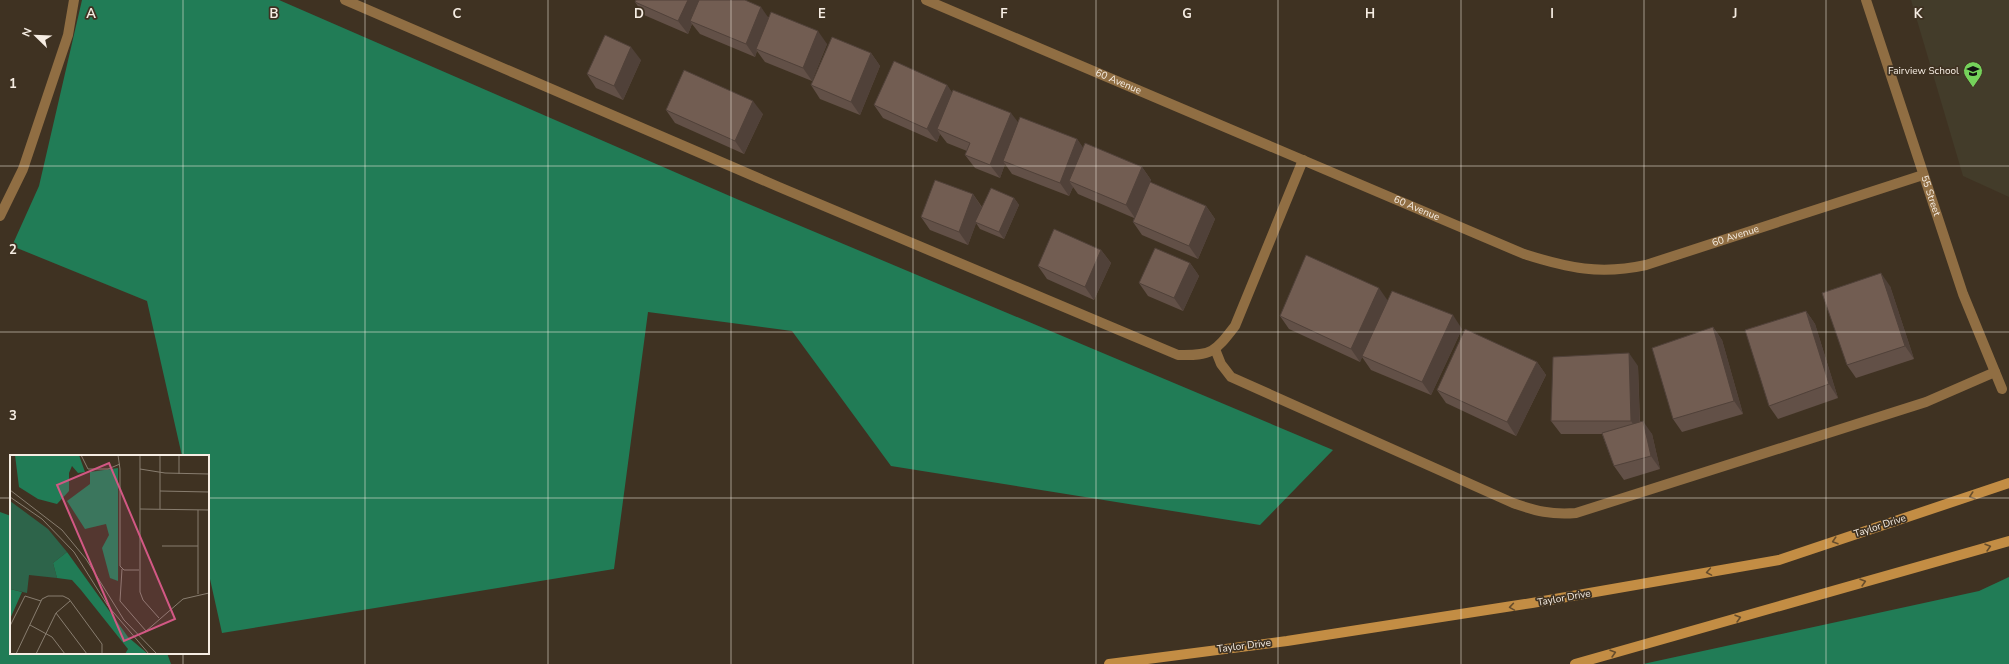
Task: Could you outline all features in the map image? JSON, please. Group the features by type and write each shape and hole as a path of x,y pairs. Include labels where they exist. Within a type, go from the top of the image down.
{"main road":[{"name":"Taylor Drive","path":"1109,664 1287,641 1525,605 1779,560 2009,483"},
{"path":"1576,664 2009,541"}],"street":[{"path":"0,216 23,169 68,35 74,0"},
{"path":"345,0 780,187 1178,355 1199,356 1216,349 1235,326 1303,160"},
{"name":"60 Avenue","path":"926,0 1524,254 1563,266 1604,271 1622,270 1646,265 1923,175"},
{"name":"55 Street","path":"1866,0 1963,294 2002,389"},
{"path":"1216,349 1221,364 1231,377 1513,503 1543,513 1556,514 1576,513 1926,402 1995,372"}],"shaded area":[{"name":"Fairview School","path":"1911,0 2009,0 2009,197 1963,176"}],"green space":[{"path":"82,0 279,0 739,200 1333,450 1260,525 891,466 792,331 648,312 614,569 222,633 209,574 209,455 182,455 147,301 12,246 39,186"},
{"path":"0,512 10,516 10,654 167,654 171,664 0,664"},
{"path":"2009,577 2009,664 1643,664 1979,591"}],"building":[{"path":"636,0 688,0 678,21 635,2"},
{"path":"699,0 745,0 761,7 746,44 690,21"},
{"path":"771,12 818,31 803,68 756,49"},
{"path":"605,35 631,47 614,86 587,74"},
{"path":"832,37 871,53 851,102 811,85"},
{"path":"894,61 947,85 927,129 874,105"},
{"path":"684,70 753,101 735,141 666,110"},
{"path":"953,90 1011,113 990,165 965,155 970,143 937,129"},
{"path":"1020,117 1077,139 1060,183 1003,161"},
{"path":"1085,143 1142,167 1126,205 1069,181"},
{"path":"935,180 973,194 959,232 921,217"},
{"path":"1150,182 1206,206 1189,246 1133,222"},
{"path":"991,188 1014,198 999,232 975,222"},
{"path":"1054,229 1101,250 1085,287 1038,266"},
{"path":"1155,248 1190,263 1174,298 1139,283"},
{"path":"1306,255 1379,288 1351,349 1280,316"},
{"path":"1881,273 1905,346 1847,365 1822,293"},
{"path":"1392,291 1453,315 1422,382 1362,356"},
{"path":"1806,311 1829,384 1769,406 1745,330"},
{"path":"1713,327 1734,401 1673,419 1652,348"},
{"path":"1465,329 1537,362 1507,422 1437,390"},
{"path":"1629,353 1631,421 1551,421 1553,357"},
{"path":"1643,421 1651,456 1614,466 1602,433"}],"place":[{"name":"Fairview School","path":"1973,88"}]}
